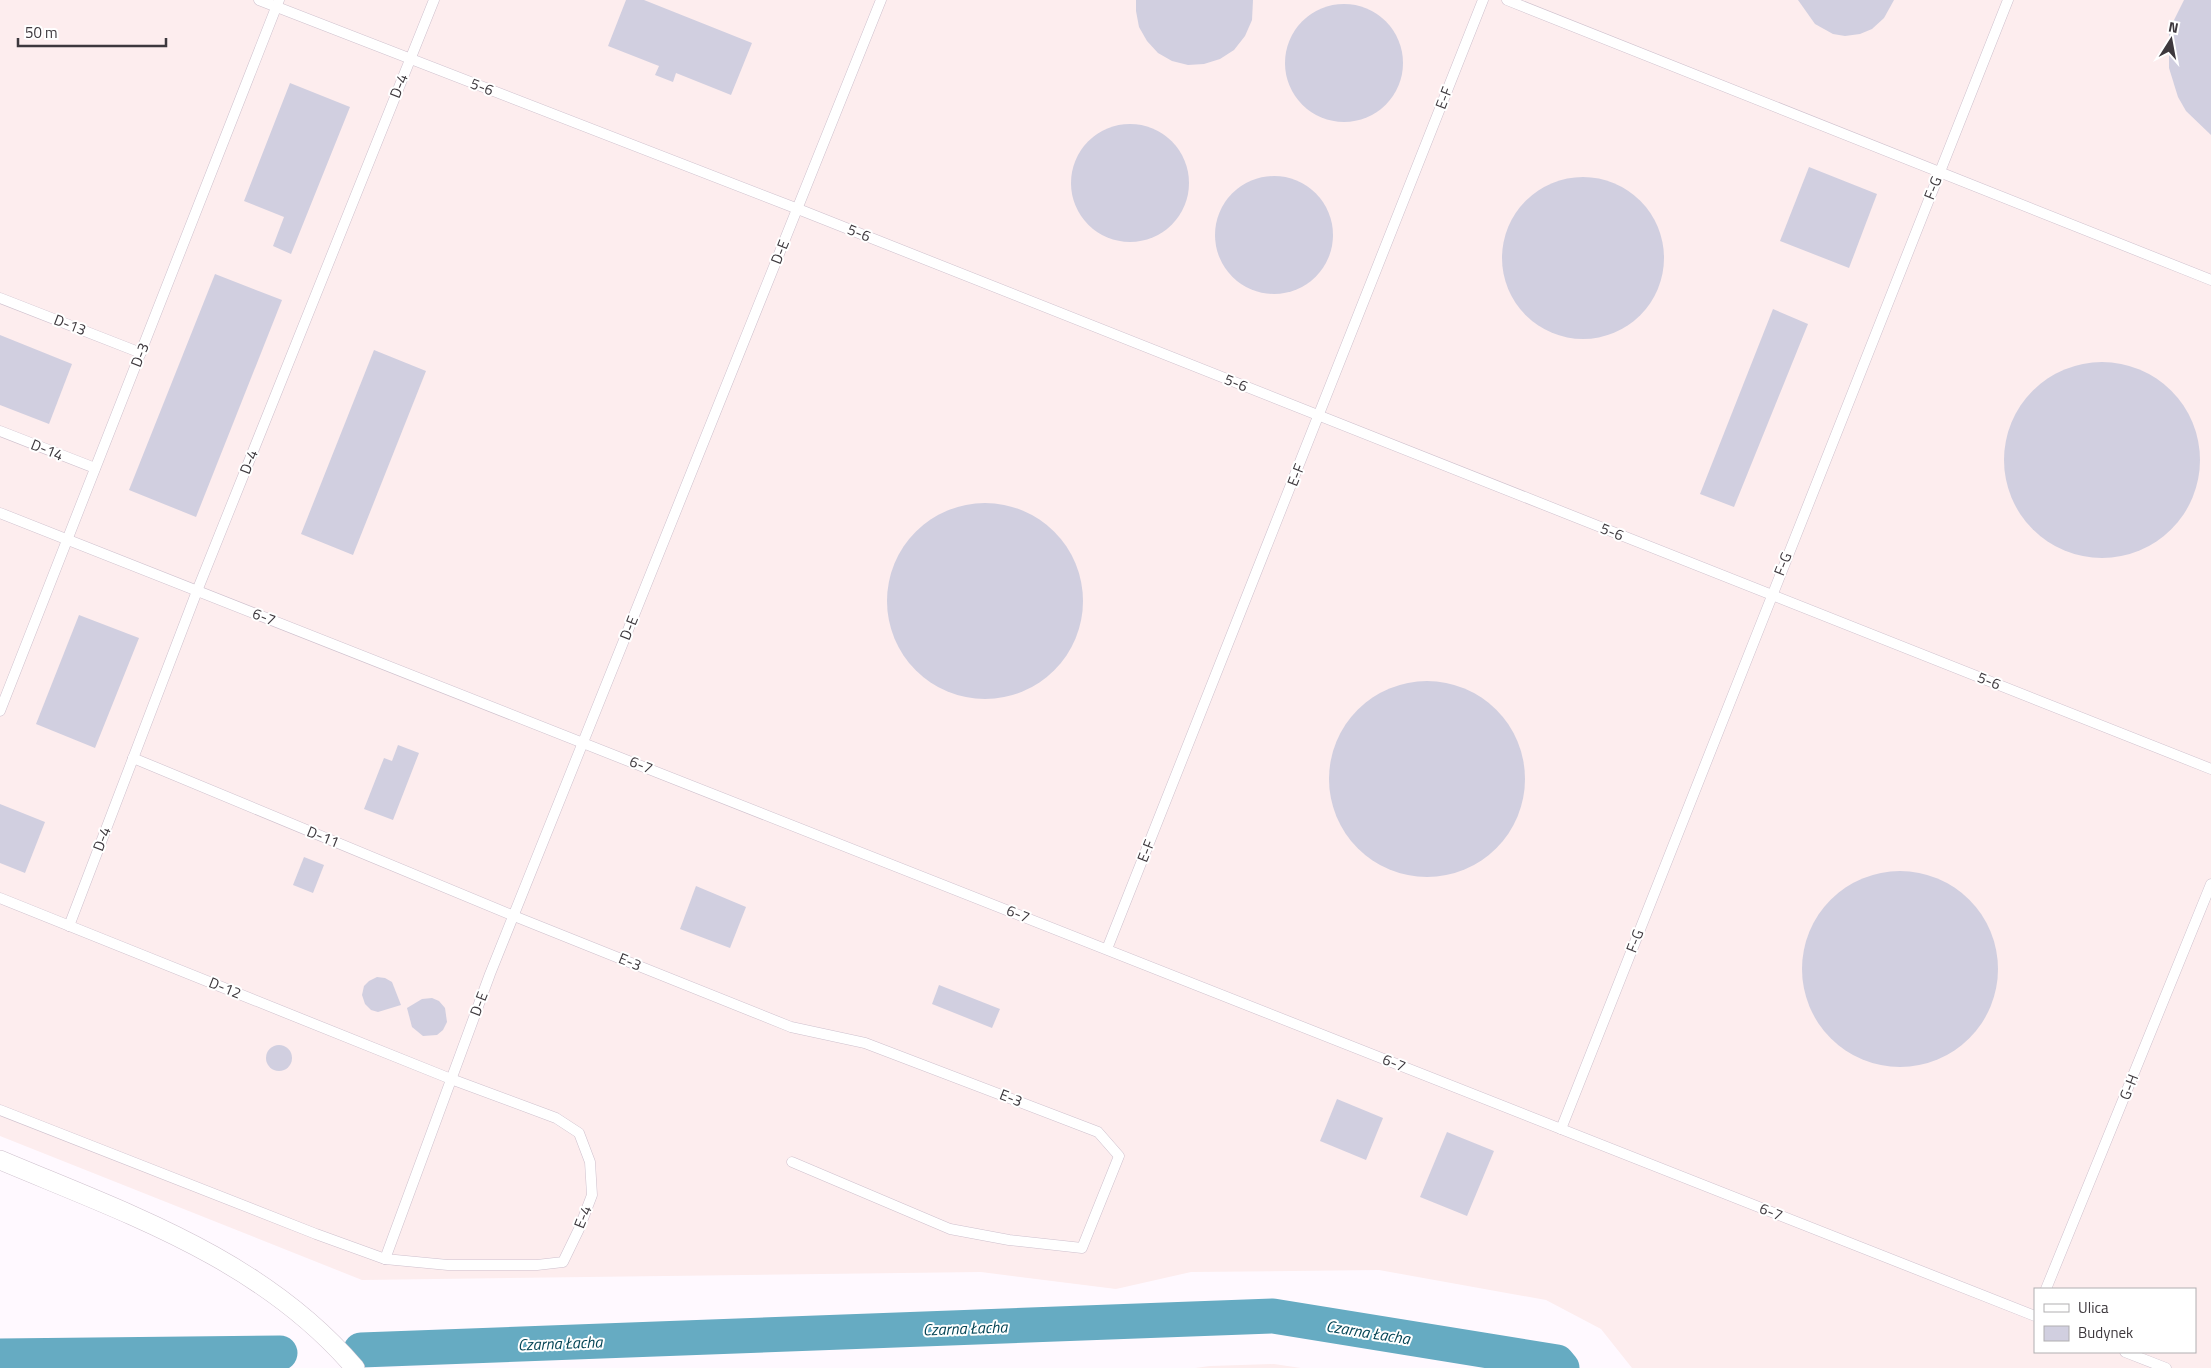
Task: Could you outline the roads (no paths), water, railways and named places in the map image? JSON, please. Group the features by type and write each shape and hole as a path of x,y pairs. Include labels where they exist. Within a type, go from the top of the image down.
{"street":[{"path":"0,1160 157,1227 200,1247 247,1274 278,1296 319,1330 355,1368"}],"lane":[{"name":"5-6","path":"258,0 278,4 410,59 798,209 2211,769"},
{"name":"D-4","path":"69,926 197,592 434,0"},
{"name":"D-E","path":"385,1259 451,1079 514,916 881,0"},
{"name":"E-F","path":"1107,949 1483,0"},
{"path":"1506,0 2211,280"},
{"name":"F-G","path":"1561,1129 2008,0"},
{"name":"D-3","path":"0,711 278,4"},
{"name":"D-13","path":"0,298 141,353"},
{"name":"D-14","path":"0,431 95,468"},
{"name":"6-7","path":"0,513 2034,1316"},
{"name":"D-11","path":"133,758 514,916"},
{"name":"G-H","path":"2046,1288 2211,884"},
{"name":"D-12","path":"0,898 451,1079"},
{"name":"E-3","path":"514,916 791,1026 865,1043 1098,1132 1119,1156 1082,1248 1009,1240 950,1229 792,1162"},
{"name":"E-4","path":"385,1259 448,1265 537,1265 563,1262 579,1229 592,1195 590,1162 579,1133 556,1118 451,1079"},
{"path":"0,1110 316,1234 385,1259"},
{"path":"2128,1353 2166,1368"}],"waterway":[{"name":"Czarna Łacha","path":"361,1350 1273,1316 1557,1362 1562,1368"},
{"name":"Czarna Łacha","path":"0,1356 280,1353"}]}
